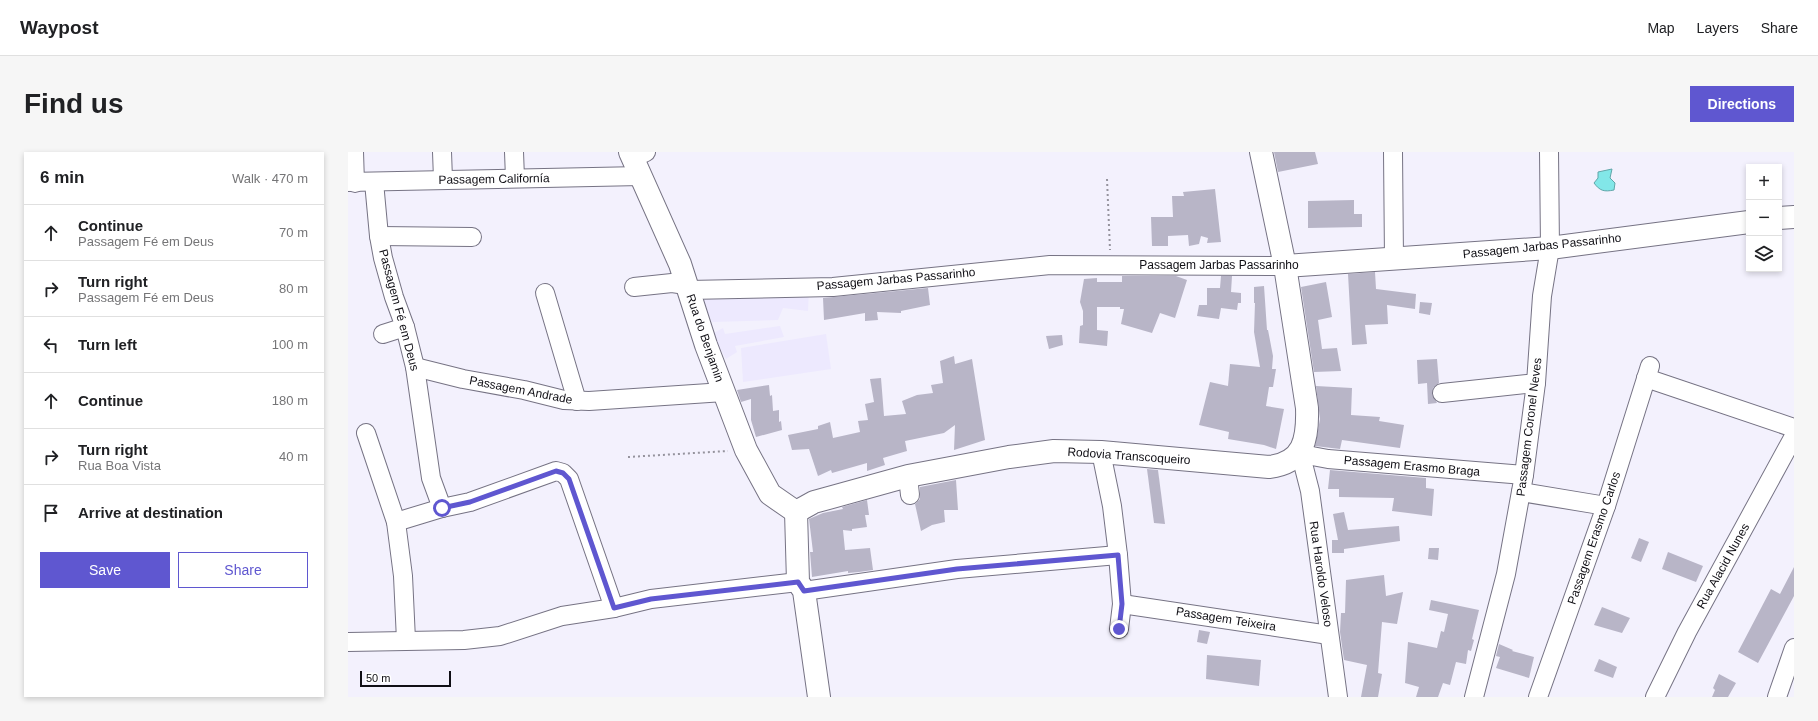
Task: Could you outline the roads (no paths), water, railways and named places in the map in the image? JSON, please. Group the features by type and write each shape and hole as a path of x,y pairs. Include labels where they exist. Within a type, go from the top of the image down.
{"main road":[{"path":"1261,152 1285,266 1307,408 1308,426 1306,440 1300,452"},
{"name":"Rua do Benjamin","path":"637,160 680,264 706,345 746,450 770,494 796,512"},
{"path":"1782,218 1794,217"},
{"name":"Passagem Jarbas Passarinho","path":"1285,266 1550,248 1746,222"},
{"name":"Rodovia Transcoqueiro","path":"796,512 814,502 909,485 1010,457 1054,451 1101,452 1269,467 1280,466 1290,462 1300,452"},
{"path":"796,512 801,587 819,697"}],"street":[{"path":"351,182 354,152"},
{"path":"442,152 442,179"},
{"path":"514,152 515,178"},
{"path":"1393,152 1394,258"},
{"name":"Passagem Coronel Neves","path":"1474,697 1506,574 1523,484 1536,383 1542,296 1550,248 1549,152"},
{"name":"Passagem Californía","path":"351,182 515,178 637,160"},
{"name":"Passagem Fé em Deus","path":"374,182 379,236 394,297 405,327 415,367 432,478 442,508"},
{"path":"379,236 472,237"},
{"name":"Passagem Jarbas Passarinho","path":"634,287 672,283 687,287 833,287 1050,265 1285,266"},
{"path":"545,293 577,401"},
{"path":"383,334 405,327"},
{"name":"Passagem Andrade","path":"415,367 463,379 501,385 564,400 577,401 724,392"},
{"name":"Passagem Erasmo Carlos","path":"1538,697 1606,506 1648,372 1794,428"},
{"path":"1442,393 1536,383"},
{"path":"366,433 396,522 404,576 406,640"},
{"name":"Rua Alacid Nunes","path":"1655,697 1687,632 1794,436"},
{"path":"1101,452 1112,506 1118,555 1122,604 1119,629"},
{"name":"Passagem Erasmo Braga","path":"1300,452 1312,456 1523,484 1606,506"},
{"name":"Rua Haroldo Veloso","path":"1300,452 1310,491 1338,697"},
{"path":"396,522 442,508 470,502 556,471 563,473 569,479 579,504 614,608"},
{"path":"348,642 464,640 500,636 562,616 614,608 651,599 801,587 957,569 1118,555"},
{"name":"Passagem Teixeira","path":"1122,604 1329,635"},
{"path":"1777,697 1794,648"}],"water":[{"path":"1612,169 1610,178 1615,183 1614,190 1605,191 1598,188 1594,183 1598,178 1598,172"}]}
